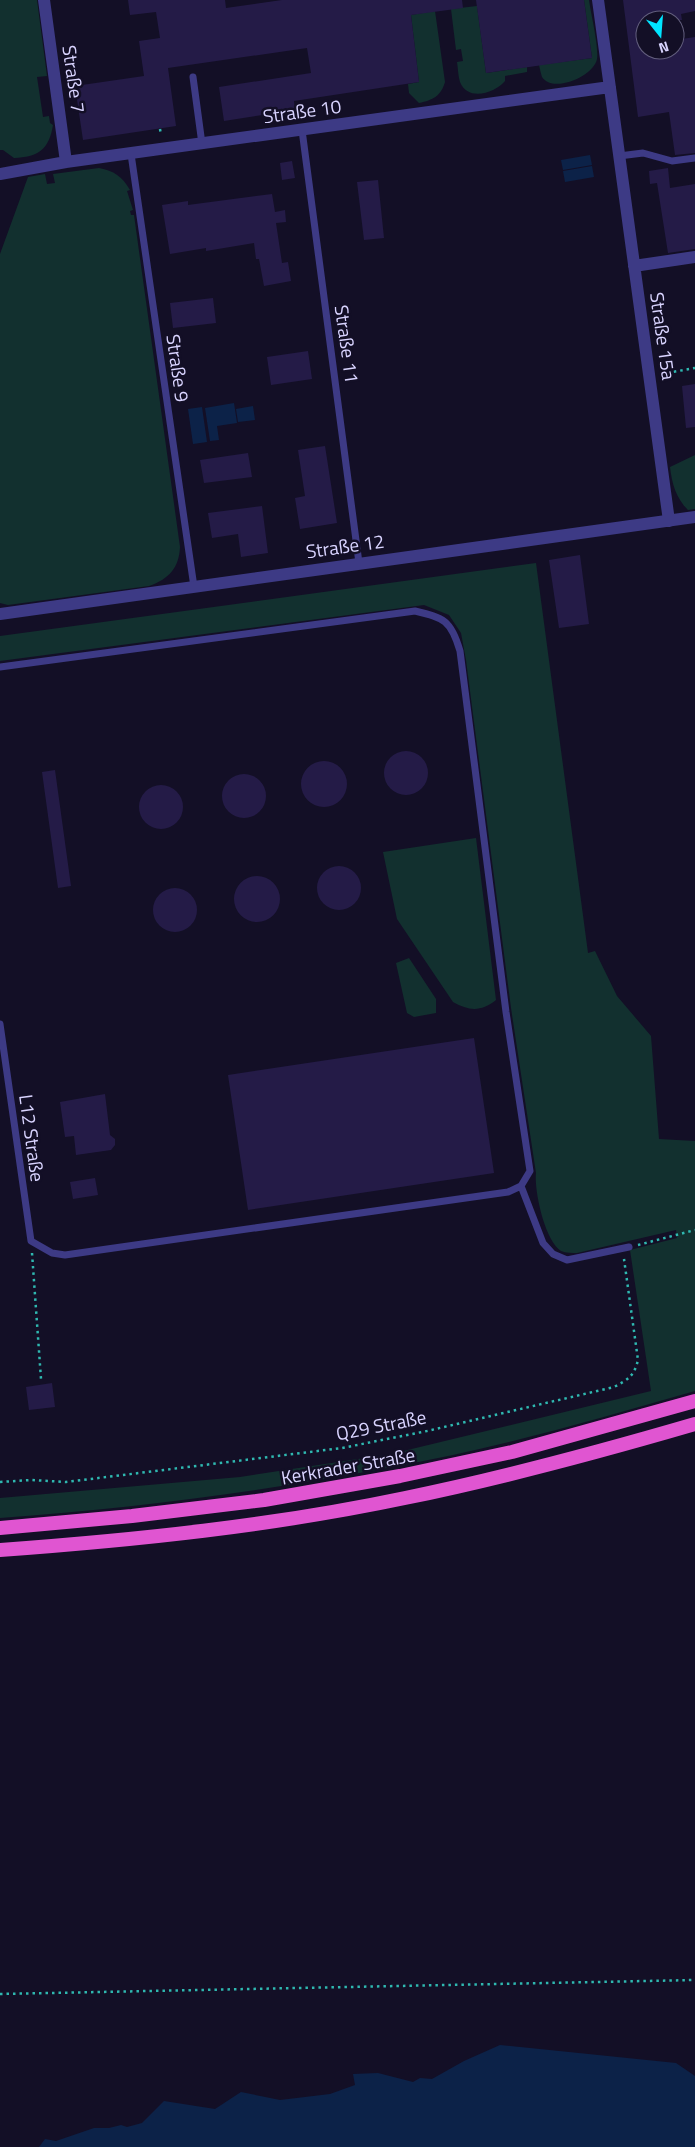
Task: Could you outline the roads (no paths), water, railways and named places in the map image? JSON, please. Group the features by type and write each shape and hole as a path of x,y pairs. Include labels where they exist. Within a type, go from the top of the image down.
{"highway":[{"name":"Kerkrader Straße","path":"0,1528 132,1516 264,1500 400,1476 512,1452 695,1401"},
{"path":"0,1550 137,1540 274,1521 404,1499 519,1473 695,1424"}],"street":[{"name":"Straße 7","path":"44,0 66,162"},
{"name":"Straße 15a","path":"598,0 669,521"},
{"name":"Straße 10","path":"0,174 66,162 610,87"},
{"path":"634,266 695,257"},
{"name":"Straße 12","path":"0,614 695,517"}],"lane":[{"path":"193,77 202,144"},
{"name":"Straße 11","path":"302,130 359,563"},
{"path":"619,156 643,153 672,161 695,158"},
{"name":"Straße 9","path":"131,154 194,587"},
{"path":"0,666 415,611 440,617 455,633 460,650 505,1002 530,1171 521,1186 543,1243 553,1254 567,1260 626,1248"},
{"name":"L12 Straße","path":"0,1024 31,1242 52,1253 65,1255 508,1192 521,1186"}],"water":[{"path":"590,155 592,165 563,170 561,160"},
{"path":"592,166 594,177 565,182 563,171"},
{"path":"234,403 237,423 217,426 219,440 210,441 205,408"},
{"path":"253,406 255,420 238,422 236,409"},
{"path":"202,407 207,442 193,444 188,409"},
{"path":"500,2045 676,2063 695,2076 695,2147 39,2147 45,2139 56,2141 94,2128 109,2128 121,2125 127,2127 142,2123 164,2101 215,2109 241,2092 280,2100 330,2094 355,2085 353,2074 378,2073 413,2082 420,2078 432,2079 464,2061"}]}
